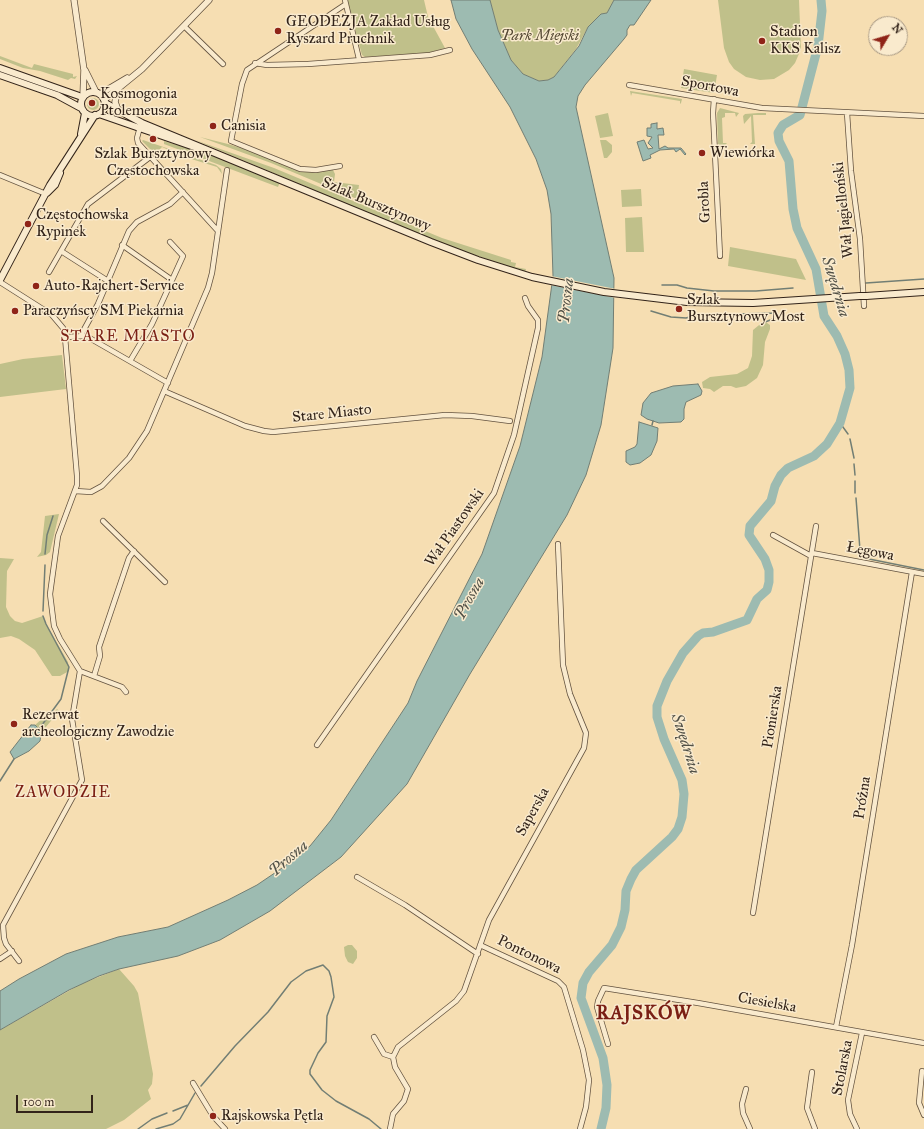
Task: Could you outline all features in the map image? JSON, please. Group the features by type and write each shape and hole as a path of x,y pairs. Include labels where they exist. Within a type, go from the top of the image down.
{"main road":[{"path":"0,68 83,97"},
{"path":"0,75 57,95 83,111 97,115"},
{"path":"0,281 18,242 50,185 81,135 103,109 104,102 98,93 88,92 83,97 81,135"},
{"name":"Szlak Bursztynowy","path":"104,102 141,125"},
{"name":"Szlak Bursztynowy","path":"97,115 141,125 217,154 450,250 530,276 544,279 622,295 726,303 806,300 924,292"}],"street":[{"path":"74,0 84,70 83,97"},
{"path":"104,102 133,76 209,0"},
{"path":"340,166 316,170 300,169 231,141 243,78 248,70 255,63 345,2 359,59"},
{"path":"184,26 223,64"},
{"path":"255,63 290,65 430,55 450,50"},
{"path":"84,70 98,93 133,76"},
{"path":"72,93 79,90 84,84"},
{"name":"Sportowa","path":"629,85 749,106 786,110 847,113"},
{"path":"118,89 115,102 118,110"},
{"name":"Grobla","path":"714,99 713,113 720,256"},
{"path":"847,113 924,116"},
{"name":"Wał Jagielloński","path":"847,113 851,172 860,239 864,306"},
{"path":"141,125 137,138 138,143 218,231"},
{"path":"49,272 88,204 150,157"},
{"path":"75,491 91,492 102,486 129,458 140,444 168,383 208,288 227,170"},
{"path":"0,175 46,194"},
{"path":"81,335 94,313 129,231 137,222 170,204 183,192"},
{"path":"130,361 152,324 183,256 170,242"},
{"path":"122,246 172,280"},
{"path":"61,251 108,281"},
{"path":"0,281 52,315 63,328 65,337 77,476 75,491 58,536 50,594 54,626 60,639 80,671 122,687 126,692"},
{"name":"Wał Piastowski","path":"317,746 494,493 514,435 538,328 538,320 528,306 525,298"},
{"path":"65,337 81,335 86,336 168,383"},
{"name":"Stare Miasto","path":"164,391 245,426 273,432 445,415 472,416 510,421"},
{"path":"103,521 165,582"},
{"name":"Pionierska","path":"753,913 816,526"},
{"name":"Łęgowa","path":"773,535 812,554 924,574"},
{"name":"Saperska","path":"393,1057 398,1047 461,996 478,954 489,920 584,748 586,740 584,728 570,694 563,665 558,544"},
{"path":"94,676 100,656 99,647 129,558 134,551"},
{"name":"Próżna","path":"836,1027 852,945 912,572"},
{"path":"19,961 4,938 3,924 82,780 72,719 80,671"},
{"path":"357,877 405,905 478,954"},
{"name":"Pontonowa","path":"480,944 562,985 586,1065 589,1080 586,1107 580,1129"},
{"path":"0,959 12,951"},
{"name":"Ciesielska","path":"608,1044 597,1008 598,999 604,988 698,1002 862,1033 924,1043"},
{"name":"Stolarska","path":"857,1129 850,1114 848,1100 862,1033"},
{"path":"374,1037 384,1054 393,1057 394,1067 408,1089 404,1101 393,1114 390,1129"},
{"path":"922,1071 919,1103 924,1115"},
{"path":"812,1072 807,1108 815,1129"},
{"path":"193,1083 213,1116 225,1129"},
{"path":"746,1089 742,1104 743,1113 750,1129"}],"green space":[{"path":"347,0 424,0 428,17 445,48 428,53 365,57 362,55"},
{"name":"Park Miejski","path":"490,0 614,0 607,13 601,14 588,27 576,49 554,77 548,80 539,81 523,74 511,60 498,30"},
{"name":"Stadion KKS Kalisz","path":"718,0 799,0 801,49 795,63 789,70 774,79 760,80 746,77 734,69 729,62 724,48"},
{"path":"0,56 32,68 34,64 73,74 73,77 77,76 75,79 71,78 68,80 40,71 23,68 0,59"},
{"path":"684,69 717,75 714,93 681,88"},
{"path":"630,91 682,99 680,104 680,101 632,93 631,96"},
{"path":"95,98 98,99 98,109 91,110 88,109 87,102 88,99"},
{"path":"720,108 739,113 736,117 735,113 725,113 725,117 722,118 723,143 727,143 723,147 718,144 717,113"},
{"path":"608,113 613,136 600,138 595,116"},
{"path":"766,113 766,115 753,115 755,144 750,144 752,142 751,116 744,124 743,116 745,114"},
{"path":"200,137 261,154 298,171 333,170 335,174 334,182 359,185 357,199 271,163"},
{"path":"143,140 216,165 221,169 222,174 217,167 185,157 162,147 155,154 142,141"},
{"path":"195,140 274,168 442,238 511,260 511,262 516,263 515,267 526,269 525,272 440,243"},
{"path":"600,140 606,140 612,145 612,152 607,158 604,158"},
{"path":"164,141 223,159 280,182 278,187 164,144"},
{"path":"641,189 642,206 622,207 621,190"},
{"path":"642,217 644,252 626,252 625,218"},
{"path":"730,247 796,259 806,280 728,266"},
{"path":"764,321 770,325 770,329 765,342 763,365 757,378 746,386 736,388 731,386 723,386 714,392 710,389 703,388 702,382 710,377 737,374 748,368 752,356 753,330"},
{"path":"62,355 66,389 0,397 0,364 23,359"},
{"path":"59,514 50,552 46,555 37,557 41,552 45,516"},
{"path":"0,558 14,559 7,571 6,607 10,616 15,621 22,623 43,616 68,662 69,671 60,676 52,676 35,650 19,639 11,636 0,638"},
{"path":"57,709 59,711 41,733 35,725 50,712 53,714"},
{"path":"352,945 357,951 357,958 353,964 348,962 345,956 344,947"},
{"path":"119,969 134,986 138,993 153,1074 152,1084 148,1090 151,1099 124,1120 106,1129 0,1129 0,1030 81,984"}],"water":[{"name":"Prosna","path":"451,0 490,0 498,30 511,60 523,74 539,81 548,80 554,77 579,46 588,27 601,14 607,13 614,0 651,0 634,25 630,25 624,39 585,85 578,96 576,107 614,278 613,348 601,425 586,475 567,515 470,674 407,784 341,857 270,911 220,940 178,956 119,969 99,976 69,990 0,1030 0,991 19,979 66,954 118,937 168,927 228,900 257,885 285,866 310,846 331,820 408,703 417,681 482,554 520,446 542,357 553,276 551,214 547,190 536,159 510,107 472,49 456,19"},
{"path":"657,123 657,129 663,128 664,135 658,135 659,149 665,146 668,148 681,148 686,154 685,155 680,149 676,152 674,149 660,150 650,155 651,158 643,161 637,142 644,140 648,149 653,148 648,143 652,137 647,136 647,128 651,128 651,124"},
{"path":"698,384 702,391 701,395 686,402 684,419 681,422 659,423 647,419 641,415 643,403 651,393 673,386"},
{"path":"639,422 658,428 657,441 651,455 640,463 630,465 626,462 626,451 635,447 637,444"},
{"path":"31,725 35,725 39,729 41,735 40,741 29,751 14,759 10,752"}],"pier":[{"path":"551,276 616,289 616,298 550,285"}],"waterway":[{"name":"Swędrnia","path":"601,1129 606,1108 607,1085 603,1058 581,998 583,983 589,972 612,945 621,927 625,910 626,891 636,870 672,837 678,829 682,817 684,794 682,780 664,739 657,717 657,706 667,681 683,653 698,636 703,633 713,632 747,620 757,599 767,590 769,570 765,559 749,535 750,526 771,501 775,486 781,475 788,468 814,456 827,444 840,423 850,388 849,370 845,354 837,336 824,316 816,269 797,228 793,209 789,161 779,141 778,133 783,125 800,115 818,46 822,11 821,0"},
{"path":"866,283 924,279"},
{"path":"662,285 677,285 687,288 714,291 756,291 793,288"},
{"path":"651,311 671,317 686,318 696,315 775,313"},
{"path":"765,322 773,319 775,312"},
{"path":"652,425 653,421"},
{"path":"840,423 848,434"},
{"path":"850,439 854,458"},
{"path":"854,464 855,475"},
{"path":"855,481 855,493"},
{"path":"856,498 860,550"},
{"path":"45,554 47,535 53,516"},
{"path":"866,551 869,559 924,570"},
{"path":"43,611 45,565"},
{"path":"39,729 61,699 69,667 43,616"},
{"path":"0,781 14,759"},
{"path":"201,1086 235,1046 268,1012 291,982 306,971 323,965 329,971 334,997 327,1016 326,1042 318,1053 310,1070 310,1074 322,1090 336,1101 369,1119 381,1129"},
{"path":"156,1129 173,1124 180,1119 195,1093"},
{"path":"173,1111 188,1105"},
{"path":"138,1129 152,1119 167,1113"}],"place":[{"name":"GEODEZJA Zakład Usług Ryszard Pruchnik","path":"278,31"},
{"name":"Stadion KKS Kalisz","path":"762,41"},
{"name":"Kosmogonia Ptolemeusza","path":"92,103"},
{"name":"Canisia","path":"213,126"},
{"name":"Szlak Bursztynowy Częstochowska","path":"153,139"},
{"name":"Wiewiórka","path":"702,153"},
{"name":"Częstochowska Rypinek","path":"28,224"},
{"name":"Auto-Rajchert-Service","path":"36,286"},
{"name":"Szlak Bursztynowy Most","path":"679,309"},
{"name":"Paraczyńscy SM Piekarnia","path":"15,311"},
{"name":"Rezerwat archeologiczny Zawodzie","path":"14,724"},
{"name":"Rajskowska Pętla","path":"213,1116"}],"district":[{"name":"STARE MIASTO","path":"128,337"},
{"name":"ZAWODZIE","path":"63,793"},
{"name":"RAJSKÓW","path":"644,1014"}]}
